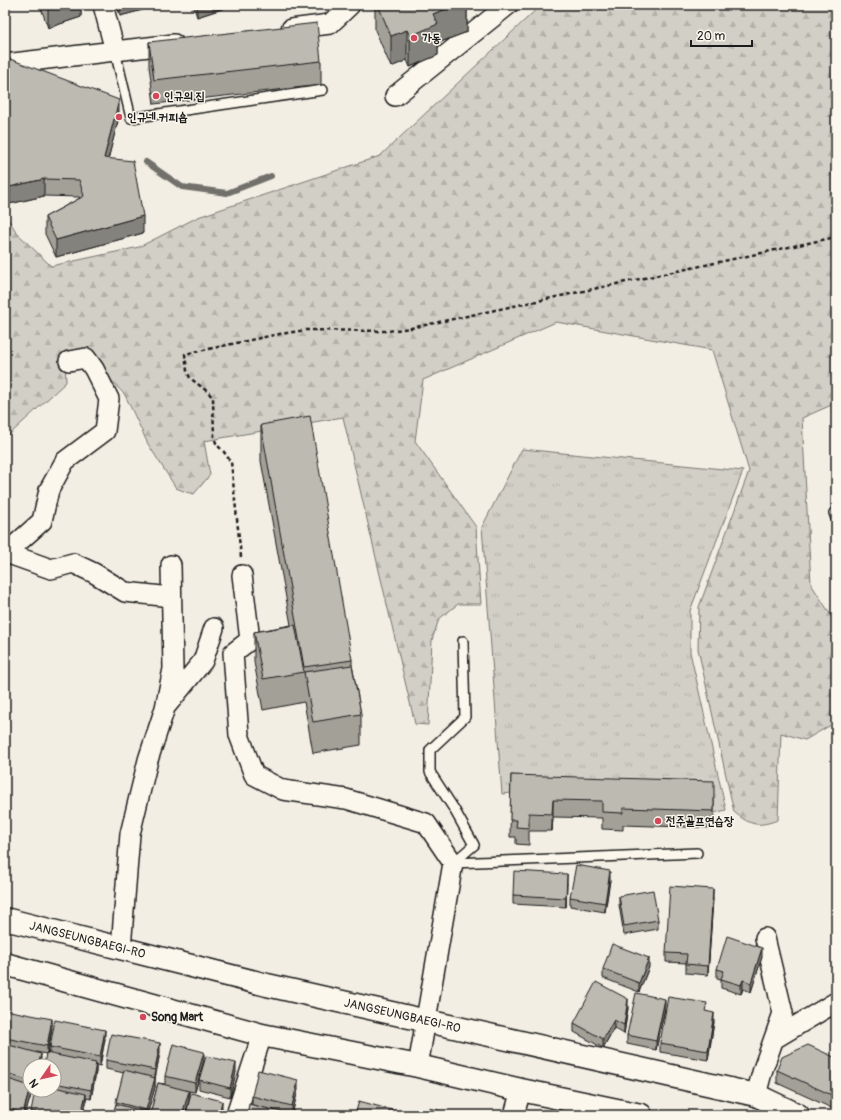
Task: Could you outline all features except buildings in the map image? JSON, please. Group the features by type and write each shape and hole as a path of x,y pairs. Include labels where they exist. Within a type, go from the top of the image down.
{"street":[{"path":"103,5 115,51"},
{"path":"276,31 330,24 350,5"},
{"path":"395,96 508,5"},
{"path":"5,64 192,41"},
{"path":"5,554 42,521 49,490 65,461 105,431 109,398 86,358 70,361"},
{"path":"5,554 51,569 73,563 94,573 125,592 171,598"},
{"path":"121,948 130,834 148,760 165,708 173,669 171,565"},
{"path":"242,575 250,640 233,653 239,735 254,775 283,790 346,799 426,823 453,863 418,1066"},
{"path":"165,708 203,661 214,628"},
{"name":"JANGSEUNGBAEGI-RO","path":"5,920 267,985 756,1095 798,1115"},
{"path":"756,1095 763,1069 783,1013 764,938"},
{"path":"5,964 262,1034 418,1066 521,1090 641,1115"},
{"path":"774,1039 836,1002"},
{"path":"236,1115 262,1034"},
{"path":"514,1115 521,1090"}],"lane":[{"path":"115,51 131,118 323,90"},
{"path":"836,512 834,513 836,518"},
{"path":"453,863 474,845 454,809 430,772 430,750 464,717 463,641"},
{"path":"453,863 697,853"}],"path":[{"path":"242,575 231,462 217,445 214,438 213,398 208,392 190,378 185,354 274,335 306,330 388,331 411,328 836,237"}],"green space":[{"path":"541,5 836,5 836,403 802,418 811,584 836,623 836,722 805,740 781,733 778,820 765,824 750,823 734,812 698,649 699,607 749,471 712,350 556,322 423,380 415,441 476,527 481,604 458,604 439,619 432,640 428,725 415,724 343,417 204,441 210,475 194,494 176,488 148,444 125,395 88,356 65,355 66,382 9,435 5,430 5,214 17,233 51,266 139,247 198,217 380,156"},
{"path":"522,449 743,471 690,611 690,652 726,810 714,813 511,793 502,794 482,527"}],"waterway":[{"path":"146,162 182,187 227,193 271,176"}],"place":[{"name":"가동","path":"414,38"},
{"name":"인규의 집","path":"156,96"},
{"name":"인규네 커피숍","path":"119,117"},
{"name":"전주골프연습장","path":"658,821"},
{"name":"Song Mart","path":"143,1017"}]}
